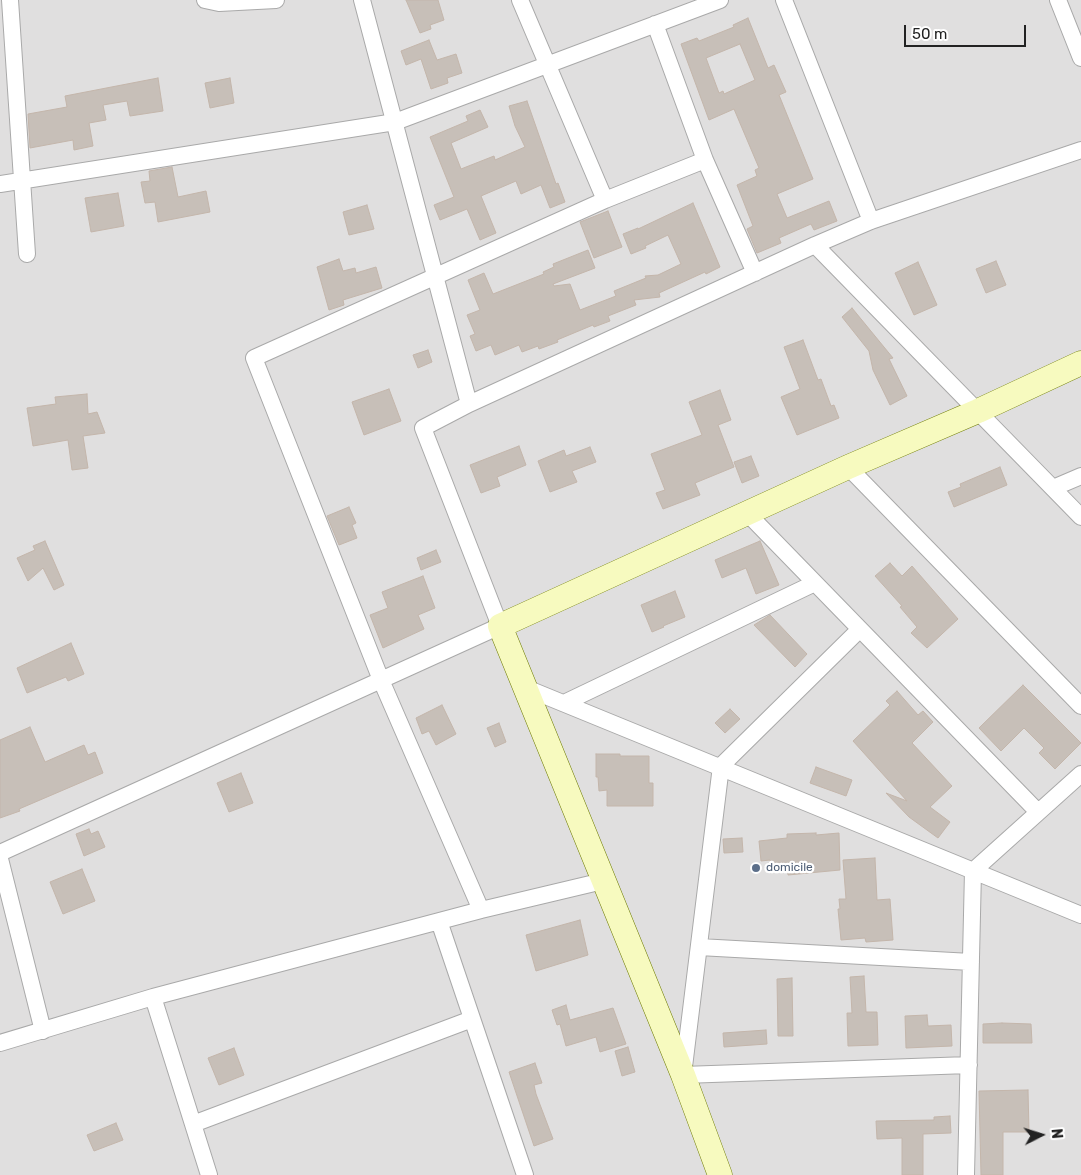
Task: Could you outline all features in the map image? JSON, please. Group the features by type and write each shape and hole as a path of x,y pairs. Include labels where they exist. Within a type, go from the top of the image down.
{"street":[{"path":"10,0 27,254"},
{"path":"205,0 219,3 276,0"},
{"path":"362,0 470,404"},
{"path":"520,0 605,200"},
{"path":"0,184 395,122 720,0"},
{"path":"784,0 871,221"},
{"path":"1058,0 1081,58"},
{"path":"655,24 705,160 755,272"},
{"path":"720,1175 683,1075 500,626 423,428 470,404 755,272 871,221 1081,150"},
{"path":"481,910 380,680 254,358 605,200 705,160"},
{"path":"815,245 1081,517"},
{"path":"0,853 1081,363"},
{"path":"848,467 1081,706"},
{"path":"1054,488 1081,476"},
{"path":"747,513 1038,812"},
{"path":"564,703 814,583"},
{"path":"683,1075 720,766 859,630"},
{"path":"526,688 1081,915"},
{"path":"966,1175 973,871 1081,774"},
{"path":"0,859 43,1031"},
{"path":"0,1043 153,998 439,921 603,881"},
{"path":"439,921 525,1175"},
{"path":"699,947 971,962"},
{"path":"153,998 209,1175"},
{"path":"193,1124 472,1019"},
{"path":"683,1075 969,1064"}],"shaded area":[{"path":"0,0 1081,0 1081,1175 0,1175"}],"building":[{"path":"406,0 438,0 444,20 430,25 431,29 420,33"},
{"path":"748,18 768,68 774,65 786,92 779,95 813,179 777,194 787,218 829,201 837,221 814,230 811,224 779,238 781,243 757,253 747,229 753,226 737,185 757,176 755,170 759,168 734,109 709,120 681,44 697,38 699,41 734,27 733,25","holes":["740,44 755,80 724,94 723,91 719,93 706,58"]},
{"path":"429,40 437,60 456,54 462,73 447,78 448,83 431,89 421,59 406,65 401,51"},
{"path":"158,78 163,111 130,116 127,101 103,105 106,120 89,123 93,146 74,150 73,140 30,148 28,114 67,107 65,96"},
{"path":"230,78 234,103 210,108 205,83"},
{"path":"527,101 556,184 558,183 565,202 550,208 541,185 521,194 516,181 481,196 496,233 480,240 467,209 440,220 434,205 454,197 430,137 468,121 466,116 480,110 488,127 451,143 461,169 494,156 495,160 525,147 515,126 509,106"},
{"path":"172,167 178,197 206,191 210,212 158,222 155,202 145,203 141,182 150,181 149,171"},
{"path":"118,193 124,226 91,232 85,198"},
{"path":"693,203 720,267 659,293 660,297 634,300 636,305 608,316 610,321 594,327 593,325 539,349 538,346 522,352 519,345 495,355 491,345 476,351 470,336 475,334 467,315 480,310 468,280 484,273 493,294 544,274 543,272 554,267 553,264 588,250 595,268 553,284 554,286 570,284 580,310 616,296 614,291 646,278 645,276 658,275 681,264 668,235 645,246 646,248 631,254 623,234 638,229"},
{"path":"367,205 374,229 349,235 343,212"},
{"path":"608,211 622,247 594,258 580,222"},
{"path":"339,259 343,271 355,268 356,273 376,267 382,288 343,300 344,305 329,310 317,267"},
{"path":"996,261 1006,285 986,293 976,269"},
{"path":"918,262 937,305 914,315 895,273"},
{"path":"852,308 893,358 889,359 907,396 890,405 873,370 869,351 842,317"},
{"path":"803,340 818,380 821,379 831,406 834,405 839,418 797,435 781,397 800,389 784,347"},
{"path":"428,350 432,362 418,368 413,355"},
{"path":"389,389 401,421 364,435 352,402"},
{"path":"720,390 731,420 718,425 734,467 695,483 700,495 663,509 656,493 665,490 651,454 702,435 689,402"},
{"path":"87,394 88,414 97,412 105,433 83,436 88,468 72,470 68,440 33,446 27,408 56,404 55,397"},
{"path":"519,446 526,465 497,477 500,486 481,493 470,465"},
{"path":"590,447 596,462 572,471 577,482 550,492 538,461 564,450 566,456"},
{"path":"751,456 759,476 742,483 734,462"},
{"path":"1000,467 1007,485 954,507 948,492 961,487 960,484"},
{"path":"349,507 356,523 352,525 357,538 339,545 327,516"},
{"path":"45,541 64,585 54,590 43,568 28,581 17,558 35,550 33,546"},
{"path":"760,541 779,585 756,594 746,568 722,578 715,560"},
{"path":"436,550 441,562 421,570 417,558"},
{"path":"890,563 902,576 912,566 958,619 927,648 911,633 917,627 900,607 902,606 875,576"},
{"path":"423,576 435,608 418,615 424,629 383,648 370,615 388,608 382,592"},
{"path":"675,591 685,617 652,632 641,605"},
{"path":"770,615 807,654 795,667 754,625"},
{"path":"71,643 84,674 68,681 66,677 27,693 17,668"},
{"path":"1023,685 1081,743 1055,769 1039,753 1044,748 1024,728 1001,751 979,728"},
{"path":"897,691 918,715 923,711 933,722 912,743 952,786 930,807 950,822 938,838 909,817 886,793 907,801 853,741 890,705 886,701"},
{"path":"442,705 456,734 436,745 429,731 422,734 416,718"},
{"path":"730,709 740,719 725,733 715,723"},
{"path":"499,723 506,742 495,747 487,728"},
{"path":"30,727 45,762 84,745 88,755 95,752 103,773 19,809 20,811 0,818 0,740"},
{"path":"596,754 649,756 649,783 653,783 653,806 607,806 607,790 599,791 598,777 596,777"},
{"path":"816,767 852,780 846,796 810,783"},
{"path":"241,773 253,803 229,812 217,783"},
{"path":"89,829 91,834 98,831 105,847 84,856 76,834"},
{"path":"816,833 816,835 839,833 840,870 788,875 788,870 771,871 770,860 761,861 759,841 787,838 787,834"},
{"path":"742,838 743,852 724,853 723,839"},
{"path":"875,858 877,900 890,899 893,940 866,942 865,938 841,940 839,899 846,899 843,860"},
{"path":"82,869 95,901 63,914 50,882"},
{"path":"580,920 588,955 536,971 526,935"},
{"path":"864,976 866,1012 877,1012 878,1045 848,1046 847,1013 852,1013 850,977"},
{"path":"792,978 793,1036 778,1036 777,979"},
{"path":"566,1005 570,1020 613,1008 626,1044 600,1052 596,1037 566,1046 560,1024 557,1025 552,1010"},
{"path":"927,1015 928,1026 951,1025 952,1046 906,1048 905,1016"},
{"path":"983,1024 1031,1024 1032,1043 983,1043"},
{"path":"766,1030 767,1044 724,1047 723,1033"},
{"path":"628,1047 635,1072 622,1076 615,1051"},
{"path":"234,1048 244,1075 219,1085 208,1058"},
{"path":"535,1063 542,1083 534,1085 536,1094 553,1139 534,1146 509,1072"},
{"path":"1028,1090 1029,1132 1003,1132 1003,1175 981,1175 979,1091"},
{"path":"950,1116 951,1133 923,1134 923,1175 902,1175 902,1138 877,1139 876,1121 934,1120 934,1117"},
{"path":"116,1123 123,1140 94,1151 87,1135"}],"place":[{"name":"domicile","path":"756,868"}]}
